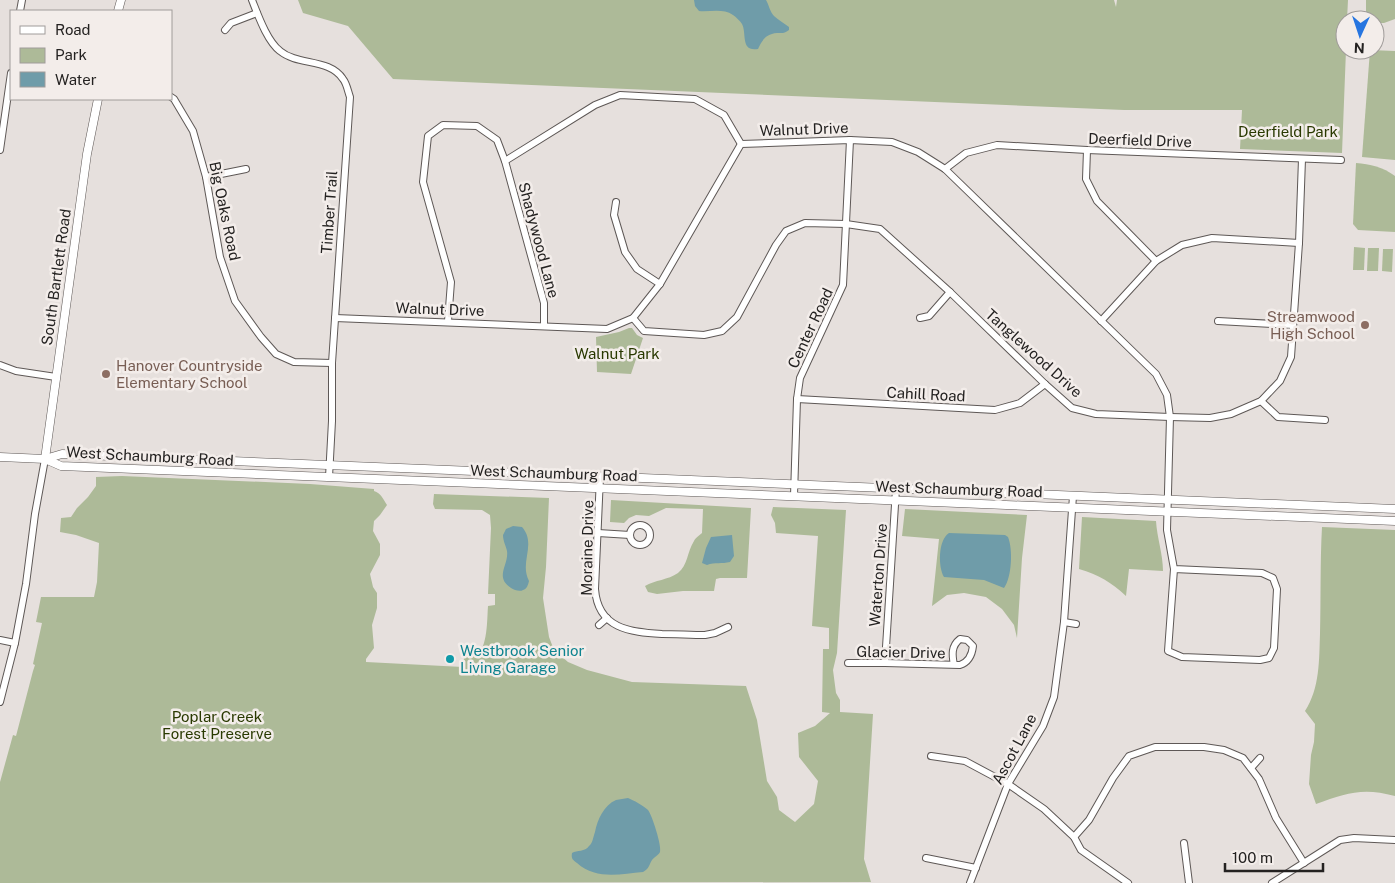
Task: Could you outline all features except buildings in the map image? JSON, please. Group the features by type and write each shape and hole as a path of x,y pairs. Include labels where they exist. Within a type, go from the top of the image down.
{"main road":[{"name":"South Bartlett Road","path":"45,459 87,154 98,100"},
{"name":"West Schaumburg Road","path":"45,459 62,454 1395,509"},
{"path":"0,457 45,459"},
{"name":"West Schaumburg Road","path":"45,459 61,466 1395,521"}],"street":[{"name":"Timber Trail","path":"252,0 269,37 279,50 292,58 331,68 344,79 350,98 332,362 332,421 329,477"},
{"path":"225,30 231,23 257,13"},
{"path":"0,150 10,80"},
{"path":"505,161 595,105 620,95 695,99 724,115 741,144"},
{"name":"Big Oaks Road","path":"172,98 193,131 206,177 220,257 235,301 276,354 294,362 332,362"},
{"name":"Shadywood Lane","path":"448,321 451,282 423,182 428,136 443,125 477,126 497,140 505,161 544,303 544,326"},
{"name":"Walnut Drive","path":"335,318 607,328 633,318 660,284 741,144 850,140 892,142 918,152 945,169 1156,374 1167,395 1170,417 1167,530 1174,569 1168,651 1182,657 1260,660 1269,658 1274,648 1277,589 1274,578 1262,573 1174,569"},
{"name":"Center Road","path":"794,496 797,399 800,378 843,285 850,140"},
{"name":"Deerfield Drive","path":"945,169 966,153 997,145 1341,160"},
{"path":"1087,150 1086,178 1097,201 1156,261"},
{"name":"Tanglewood Drive","path":"633,318 644,331 704,335 722,331 737,317 776,245 786,231 805,223 846,224 880,229 950,292 1072,408 1096,414 1170,417 1210,418 1231,414 1261,400 1280,381 1291,357 1299,243 1302,159"},
{"path":"206,177 246,169"},
{"path":"616,202 614,215 625,252 637,269 660,284"},
{"path":"1101,321 1156,261 1182,245 1212,238 1299,243"},
{"path":"920,318 929,316 950,292"},
{"path":"1218,321 1293,325"},
{"path":"0,365 16,371 56,377"},
{"name":"Cahill Road","path":"797,399 995,410 1020,403 1045,384"},
{"path":"1261,400 1278,417 1325,420"},
{"path":"0,702 15,644 26,584 34,514 45,459"},
{"name":"Moraine Drive","path":"600,476 596,596 599,606 607,618"},
{"name":"Waterton Drive","path":"885,663 896,488"},
{"name":"Ascot Lane","path":"970,883 1008,784 1043,726 1054,697 1064,622 1073,496"},
{"path":"598,533 630,535"},
{"path":"599,625 607,618 624,629 636,632 705,635 728,627"},
{"path":"1064,622 1076,624"},
{"path":"0,640 15,644"},
{"name":"Glacier Drive","path":"848,663 954,665"},
{"path":"1074,837 1089,820 1113,778 1129,756 1155,747 1204,747 1224,750 1243,758 1259,779 1276,818 1304,863"},
{"path":"932,756 965,761 1008,784 1044,810 1074,837 1081,850 1128,883"},
{"path":"1250,768 1260,758"},
{"path":"1272,883 1340,840 1354,838 1395,840"},
{"path":"1184,843 1189,883"},
{"path":"926,858 976,868"}],"green space":[{"name":"Deerfield Park","path":"298,0 1114,0 1116,7 1117,0 1348,0 1348,10 1335,10 1335,60 1346,60 1342,153 1240,149 1242,110 1124,110 393,79 348,26 303,13"},
{"path":"1366,0 1395,0 1395,19 1385,23 1385,10 1366,10"},
{"path":"1385,51 1395,51 1395,160 1362,157 1369,60 1385,60"},
{"path":"1356,163 1376,166 1395,176 1395,232 1358,230 1353,224"},
{"path":"1354,247 1365,248 1364,270 1353,270"},
{"path":"1368,248 1379,248 1378,271 1367,271"},
{"path":"1383,249 1393,249 1392,272 1382,271"},
{"name":"Walnut Park","path":"632,328 637,335 643,338 631,374 597,372 596,337"},
{"name":"Poplar Creek Forest Preserve","path":"122,476 310,484 374,489 387,505 374,521 373,531 380,544 380,555 370,574 373,587 377,593 377,608 372,625 374,648 366,662 463,667 464,657 476,655 480,652 485,640 488,606 495,605 495,594 488,594 490,515 482,510 435,509 433,504 434,494 549,498 543,598 549,637 554,650 568,662 587,670 632,682 746,686 757,720 767,781 777,797 779,810 795,822 814,804 818,781 799,757 798,733 815,726 830,713 822,712 823,649 829,649 829,628 812,626 818,536 776,533 775,523 771,515 773,507 846,510 837,653 833,670 836,693 840,700 840,712 873,714 864,859 871,882 0,883 0,782 13,735 16,736 35,665 33,664 42,623 36,622 41,597 94,597 97,582 99,543 60,532 61,518 71,517 96,486 96,477"},
{"path":"611,500 751,508 747,578 716,579 714,591 683,591 657,594 648,592 645,586 678,573 684,566 692,545 702,533 703,509 666,508 649,516 636,515 624,523 610,522"},
{"path":"905,509 1027,515 1017,638 1014,625 1002,609 986,597 964,593 947,595 932,606 939,539 902,536"},
{"path":"1082,517 1156,521 1163,571 1129,569 1126,596 1104,580 1079,569"},
{"path":"1322,527 1395,530 1395,796 1384,793 1355,792 1316,804 1309,784 1315,724 1305,711 1314,693 1319,664"}],"water":[{"path":"694,0 766,0 773,14 789,27 789,30 784,33 767,36 758,49 752,49 746,45 742,24 735,17 725,12 699,11 695,6"},
{"path":"513,526 522,527 528,540 526,574 529,581 526,588 520,591 512,589 503,580 507,551 503,535 506,529"},
{"path":"949,533 1005,535 1008,537 1011,548 1011,563 1009,577 1004,588 984,580 944,577 940,554 945,536"},
{"path":"732,535 734,556 730,562 707,565 702,563 711,537"},
{"path":"628,798 648,810 658,837 659,853 648,868 643,872 608,875 592,872 573,860 572,853 585,849 590,845 599,818 608,805 616,800"}],"place":[{"name":"Streamwood High School","path":"1365,325"},
{"name":"Hanover Countryside Elementary School","path":"106,374"},
{"name":"Westbrook Senior Living Garage","path":"450,659"}]}
